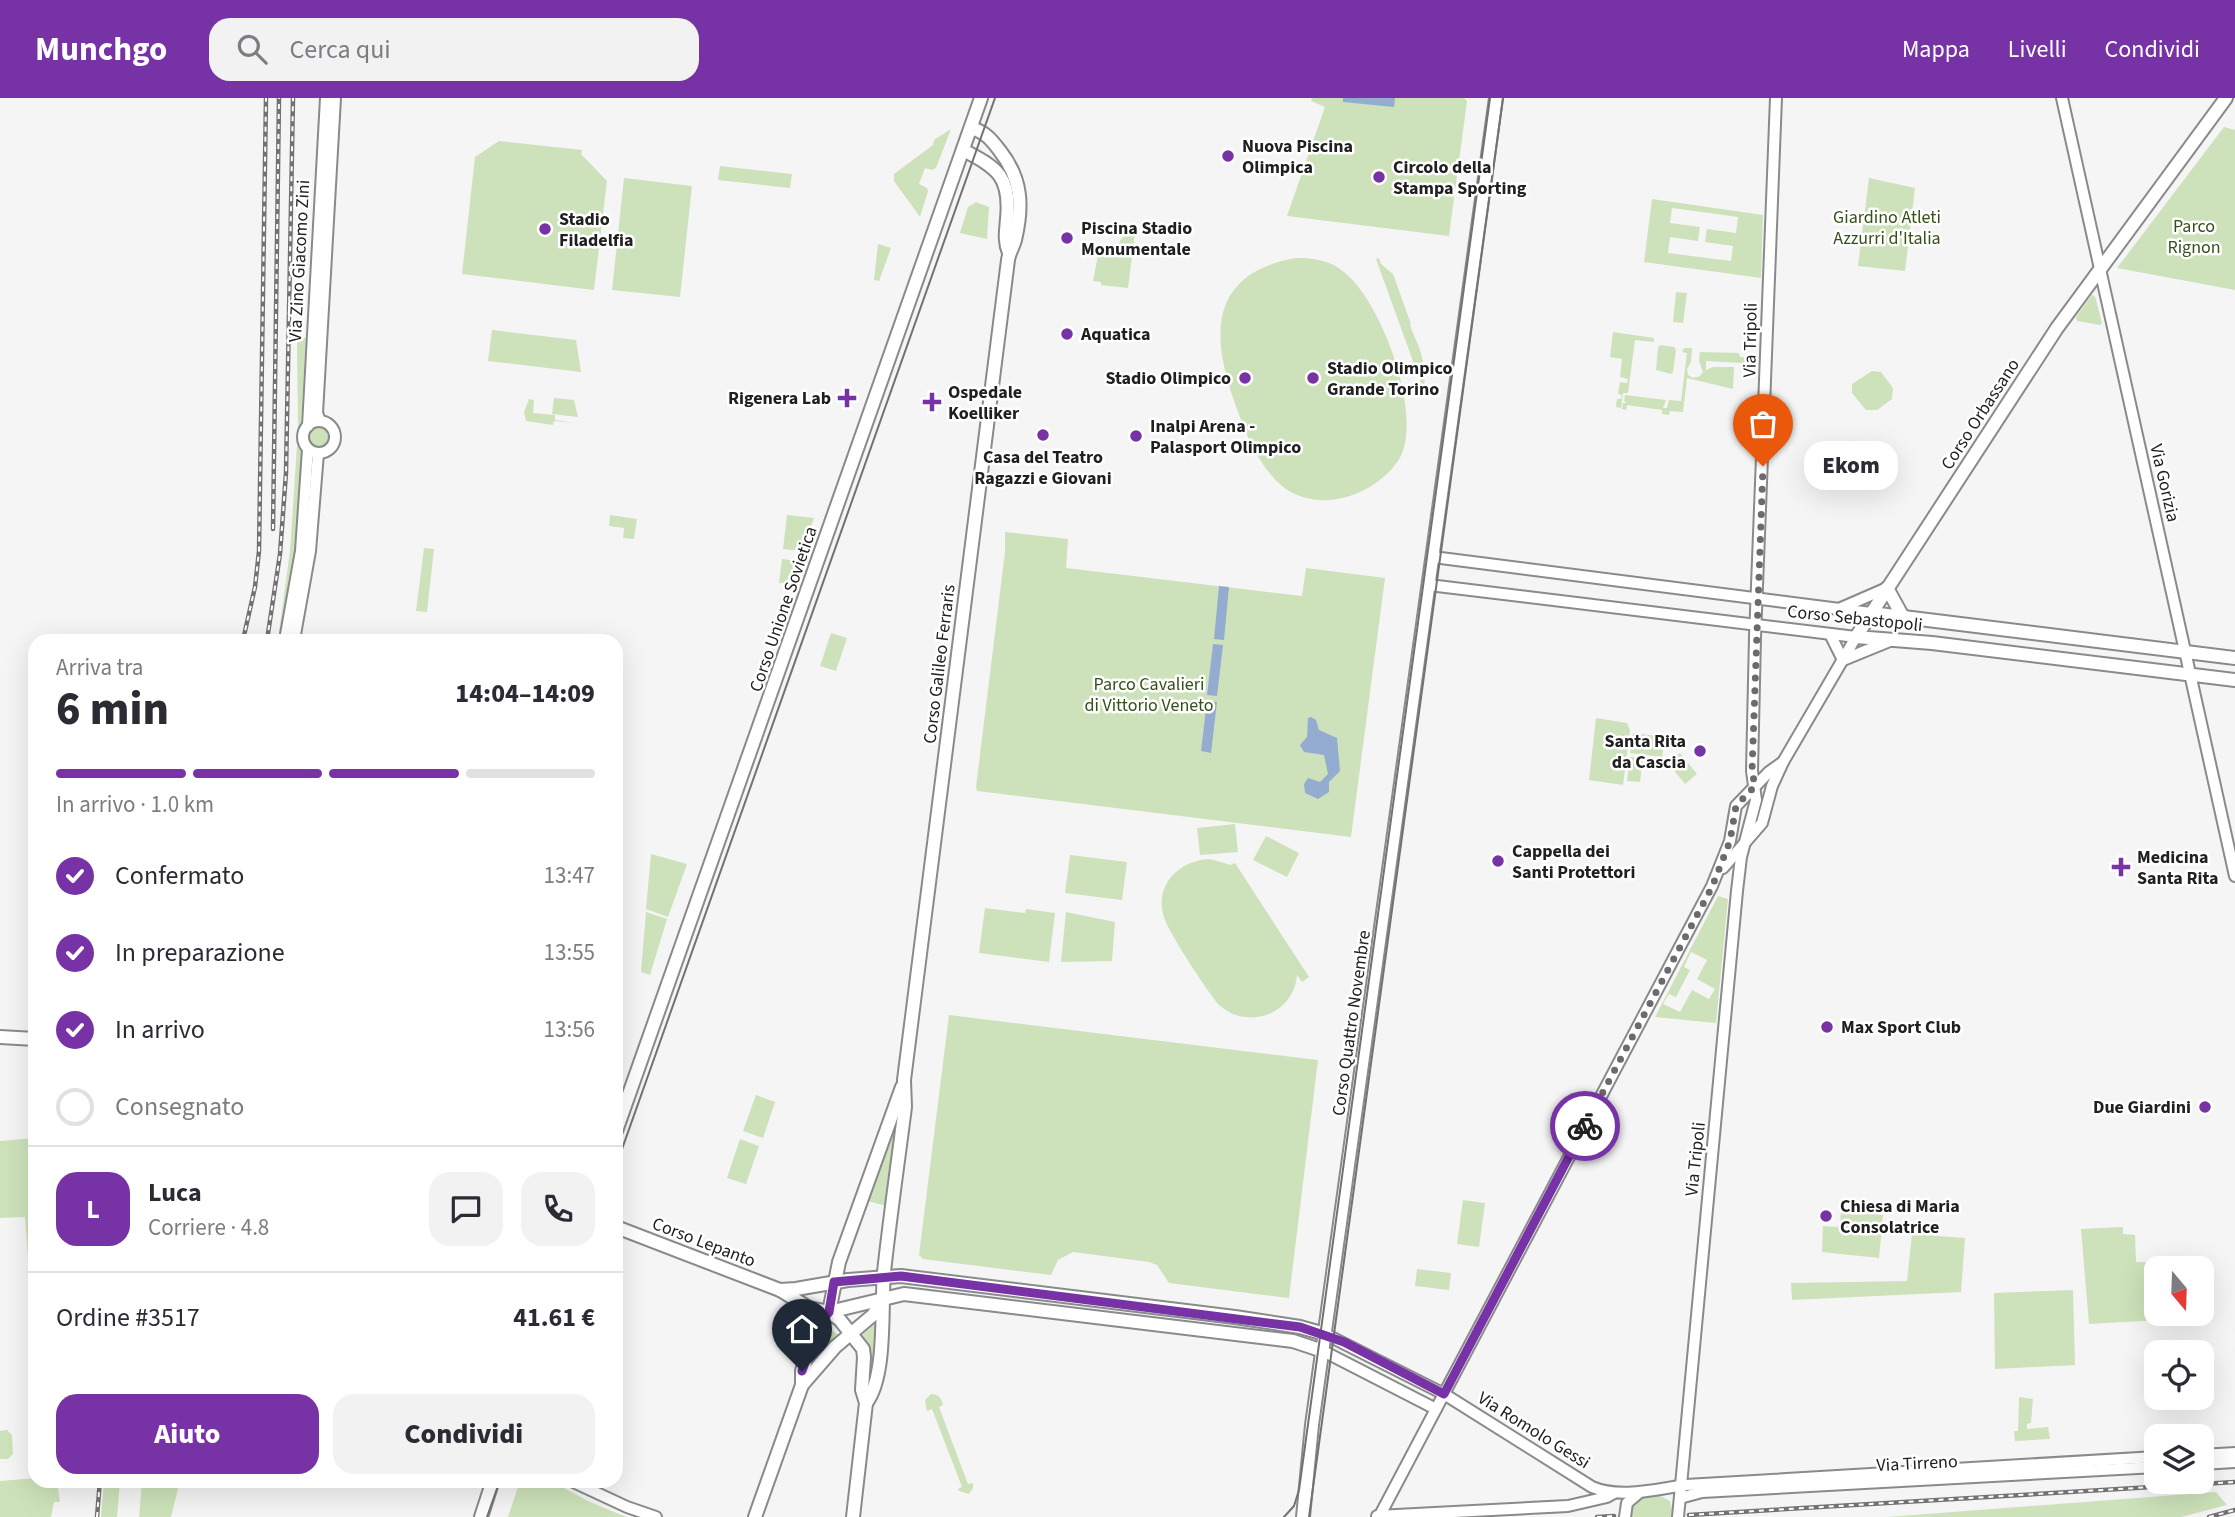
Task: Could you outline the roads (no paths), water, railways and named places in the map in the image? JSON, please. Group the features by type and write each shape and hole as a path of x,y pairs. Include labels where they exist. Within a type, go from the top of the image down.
{"main road":[{"name":"Corso Unione Sovietica","path":"623,1112 981,98"},
{"name":"Corso Quattro Novembre","path":"1303,1517 1325,1334 1496,98"},
{"name":"Corso Orbassano","path":"1856,637 2050,339 2226,98"},
{"path":"971,128 987,135 1017,175 1020,201 1015,242 1009,253"},
{"path":"962,150 995,169 1005,184 1009,202 1005,243 1009,253"},
{"name":"Corso Galileo Ferraris","path":"866,1403 874,1392 884,1276 905,1107 904,1080 1009,253"},
{"path":"1887,588 1903,617"},
{"name":"Corso Sebastopoli","path":"1871,613 2235,658"},
{"name":"Corso Sebastopoli","path":"1856,637 2235,680"},
{"path":"0,1029 28,1030"},
{"path":"0,1037 28,1039"},
{"name":"Corso Galileo Ferraris","path":"755,1517 802,1385 802,1371 816,1332 829,1312 839,1262 904,1080"},
{"name":"Corso Lepanto","path":"623,1230 780,1290 809,1308 829,1312"},
{"name":"Corso Lepanto","path":"780,1290 884,1276 909,1277 1235,1317 1300,1327 1325,1334"},
{"path":"853,1517 866,1403 862,1390 864,1352 829,1312 904,1294 1288,1341 1323,1351"},
{"path":"802,1385 850,1333 873,1315 884,1297"},
{"path":"481,1517 490,1488"},
{"name":"Corso Quattro Novembre","path":"1291,1517 1304,1493"}],"street":[{"name":"Via Zino Giacomo Zini","path":"308,426 326,98"},
{"name":"Via Zino Giacomo Zini","path":"320,421 317,413 335,98"},
{"name":"Via Tripoli","path":"1679,1502 1740,840 1756,804 1752,751 1776,98"},
{"name":"Via Gorizia","path":"2062,98 2235,876"},
{"path":"295,634 310,551 313,451 303,435 308,426 320,421 331,426 335,439 327,451 313,451"},
{"path":"286,634 302,551 313,451"},
{"name":"Corso Sebastopoli","path":"1433,557 1871,613"},
{"name":"Corso Sebastopoli","path":"1429,585 1856,637"},
{"path":"1838,609 1887,588"},
{"path":"1830,634 1843,660 1893,640"},
{"name":"Corso Orbassano","path":"1783,762 1856,637"},
{"path":"1740,840 1736,806 1783,762"},
{"path":"1378,1517 1719,873 1740,840 1764,820 1783,762"},
{"path":"1719,873 1730,841 1740,840"},
{"name":"Via Romolo Gessi","path":"1325,1334 1444,1394 1592,1487 1614,1493"},
{"path":"1323,1351 1436,1409"},
{"path":"2214,1454 2235,1453"},
{"name":"Via Tirreno","path":"1679,1502 2144,1458"},
{"path":"2214,1463 2235,1462"},
{"name":"Via Tripoli","path":"1663,1489 1677,1476 1682,1464"},
{"name":"Via Tirreno","path":"1679,1502 1702,1492 2144,1468"},
{"path":"586,1488 656,1517"},
{"path":"1378,1517 1568,1506 1614,1493 1663,1489 1679,1502"},
{"path":"1663,1489 1679,1502"},
{"path":"1625,1517 1627,1503 1643,1491"}],"water":[{"path":"1343,98 1395,98 1394,107 1343,102"},
{"path":"1219,586 1229,587 1224,640 1214,639"},
{"path":"1213,644 1223,645 1217,696 1207,695"},
{"path":"1207,701 1217,702 1211,753 1201,751"},
{"path":"1308,718 1316,720 1319,730 1337,738 1340,771 1329,782 1329,792 1318,799 1305,793 1304,784 1308,778 1320,782 1328,774 1324,755 1304,752 1300,745 1307,737"}],"tram line":[{"path":"623,1146 995,98"},
{"path":"1284,1517 1294,1506 1299,1490 1490,98"},
{"path":"1309,1517 1503,98"},
{"path":"487,1517 497,1488"}],"railway":[{"path":"244,634 255,587 259,551 266,98"},
{"path":"273,529 279,98"},
{"path":"268,634 280,554 286,473 293,98"},
{"path":"1689,1515 2235,1482"},
{"path":"97,1517 99,1488"},
{"path":"2209,1517 2235,1510"},
{"path":"1597,1517 1614,1516"}],"place":[{"name":"Nuova Piscina Olimpica","path":"1228,156"},
{"name":"Circolo della Stampa Sporting","path":"1379,177"},
{"name":"Stadio Filadelfia","path":"545,229"},
{"name":"Piscina Stadio Monumentale","path":"1067,238"},
{"name":"Aquatica","path":"1067,334"},
{"name":"Stadio Olimpico","path":"1245,378"},
{"name":"Stadio Olimpico Grande Torino","path":"1313,378"},
{"name":"Rigenera Lab","path":"847,398"},
{"name":"Ospedale Koelliker","path":"932,402"},
{"name":"Casa del Teatro Ragazzi e Giovani","path":"1043,435"},
{"name":"Inalpi Arena - Palasport Olimpico","path":"1136,436"},
{"name":"Ekom","path":"1763,466"},
{"name":"Santa Rita da Cascia","path":"1700,751"},
{"name":"Cappella dei Santi Protettori","path":"1498,861"},
{"name":"Medicina Santa Rita","path":"2121,867"},
{"name":"Max Sport Club","path":"1827,1027"},
{"name":"Due Giardini","path":"2205,1107"},
{"name":"Chiesa di Maria Consolatrice","path":"1826,1216"}],"park label":[{"name":"Giardino Atleti Azzurri d'Italia","path":"1887,227"},
{"name":"Parco Rignon","path":"2194,236"},
{"name":"Parco Cavalieri di Vittorio Veneto","path":"1149,694"}]}
